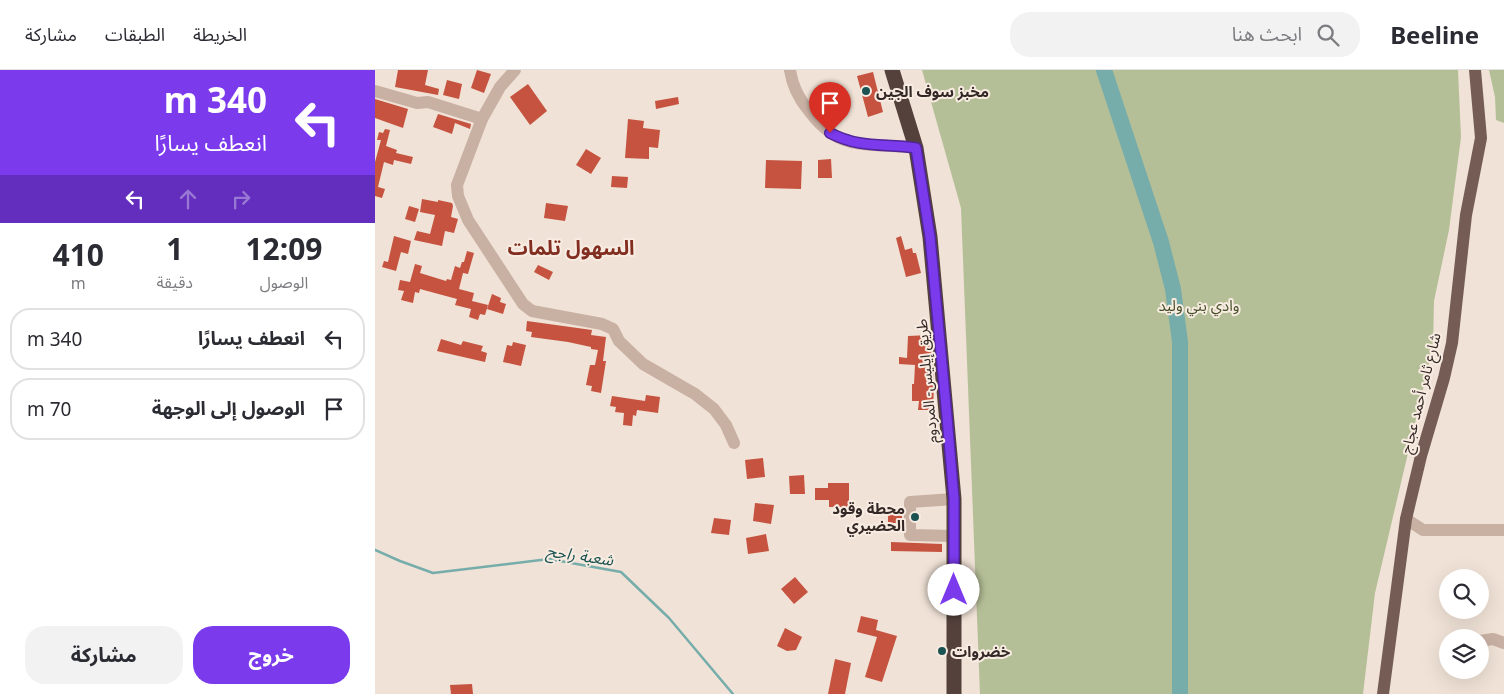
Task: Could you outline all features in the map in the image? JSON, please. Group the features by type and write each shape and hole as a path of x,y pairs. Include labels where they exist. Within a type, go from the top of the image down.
{"highway":[{"name":"طريق إيليس- المردوم","path":"892,70 916,148 930,237 954,499 954,694"}],"main road":[{"name":"شارع ثامر أحمد عجاج","path":"1383,694 1406,519 1452,343 1466,216 1481,138 1475,70"}],"street":[{"path":"515,70 500,87 481,118 457,185 458,196 468,220 523,304 532,311 602,324 613,328 619,341 643,364 695,394 714,409 726,424 735,443"},
{"path":"790,70 796,91 801,100 817,121 830,133 843,140 874,146 916,148"},
{"path":"375,91 417,103 428,102 481,118"},
{"path":"954,499 910,502 910,535 954,536"},
{"path":"1406,519 1423,530 1504,530"},
{"path":"1489,640 1504,643"}],"green space":[{"name":"وادي بني وليد","path":"922,70 1458,70 1461,137 1449,230 1434,301 1433,347 1375,593 1363,694 980,694 961,208"},
{"path":"1489,70 1504,70 1504,123 1496,120 1495,97"}],"building":[{"path":"398,70 428,70 425,85 439,89 438,95 395,87"},
{"path":"477,70 491,74 484,93 471,88"},
{"path":"873,72 883,112 868,117 857,76"},
{"path":"447,80 462,84 459,99 443,95"},
{"path":"528,84 547,111 530,125 510,97"},
{"path":"678,97 679,104 656,109 655,101"},
{"path":"375,99 408,109 403,128 375,118"},
{"path":"438,114 471,124 470,129 455,123 452,134 433,127"},
{"path":"628,119 644,121 643,128 660,130 658,148 649,147 649,159 625,158"},
{"path":"385,129 390,130 386,146 397,150 396,153 413,157 411,164 394,160 393,165 384,162 378,187 385,189 382,198 375,196 375,162 381,140 377,140 379,132 383,133"},
{"path":"586,149 601,158 591,174 576,165"},
{"path":"831,159 832,178 818,178 818,160"},
{"path":"766,160 802,161 801,189 765,188"},
{"path":"612,176 628,177 627,188 611,187"},
{"path":"422,199 452,203 451,217 458,219 454,233 445,231 442,246 414,240 417,231 430,234 435,215 420,212"},
{"path":"546,203 568,206 565,221 544,218"},
{"path":"409,206 419,209 415,222 405,219"},
{"path":"394,236 411,241 408,254 401,252 396,271 382,267 384,261 388,262"},
{"path":"901,236 905,250 912,248 913,253 916,253 921,273 906,277 896,238"},
{"path":"467,251 474,253 468,274 463,273 459,289 474,293 472,301 488,305 485,315 480,314 478,320 469,317 471,309 455,305 457,299 420,289 419,293 415,292 413,303 401,300 404,291 398,290 400,280 410,282 415,264 422,266 420,273 446,281 447,279 451,280 455,266 460,268"},
{"path":"538,265 553,272 549,280 534,272"},
{"path":"492,294 501,298 500,302 506,304 503,314 487,309"},
{"path":"527,321 592,330 591,335 606,337 603,361 606,361 601,393 591,391 592,386 586,385 590,365 595,365 598,350 568,342 531,337 532,332 526,331"},
{"path":"930,335 934,383 933,410 918,410 919,401 912,401 915,365 899,364 899,357 907,358 908,336"},
{"path":"441,339 461,345 463,341 483,346 481,351 487,353 485,362 437,351"},
{"path":"513,342 526,345 521,366 503,362 507,345 512,346"},
{"path":"646,395 660,397 658,413 637,410 636,416 633,415 632,426 623,425 624,413 615,412 616,407 610,406 612,396 645,401"},
{"path":"763,458 765,477 747,479 745,460"},
{"path":"804,475 805,494 790,494 789,476"},
{"path":"828,483 849,483 849,507 829,507 829,500 815,500 815,488 828,488"},
{"path":"755,503 774,505 771,524 753,521"},
{"path":"888,508 902,508 902,523 888,523"},
{"path":"714,518 731,520 729,535 711,533"},
{"path":"766,534 769,551 748,554 746,538"},
{"path":"891,542 942,544 942,552 891,551"},
{"path":"795,577 808,592 794,604 781,589"},
{"path":"861,616 878,620 876,630 897,636 882,682 865,677 877,637 857,632"},
{"path":"785,628 802,637 796,650 787,651 777,646"},
{"path":"835,659 851,663 845,694 828,694"},
{"path":"472,684 473,694 451,694 450,685"}],"waterway":[{"name":"وادي بني وليد","path":"1104,70 1161,242 1173,289 1180,342 1180,694"},
{"name":"شعبة راجح","path":"375,550 433,573 549,559 621,572 669,618 733,694"}],"place":[{"name":"مخبز سوف الجين","path":"866,91"},
{"name":"محطة وقود الحضيري","path":"915,517"},
{"name":"خضروات","path":"942,651"}],"district":[{"name":"السهول تلمات","path":"571,247"}],"route":[{"path":"830,133 843,140 874,146 916,148 930,237 947,417 954,499 954,590"}]}
